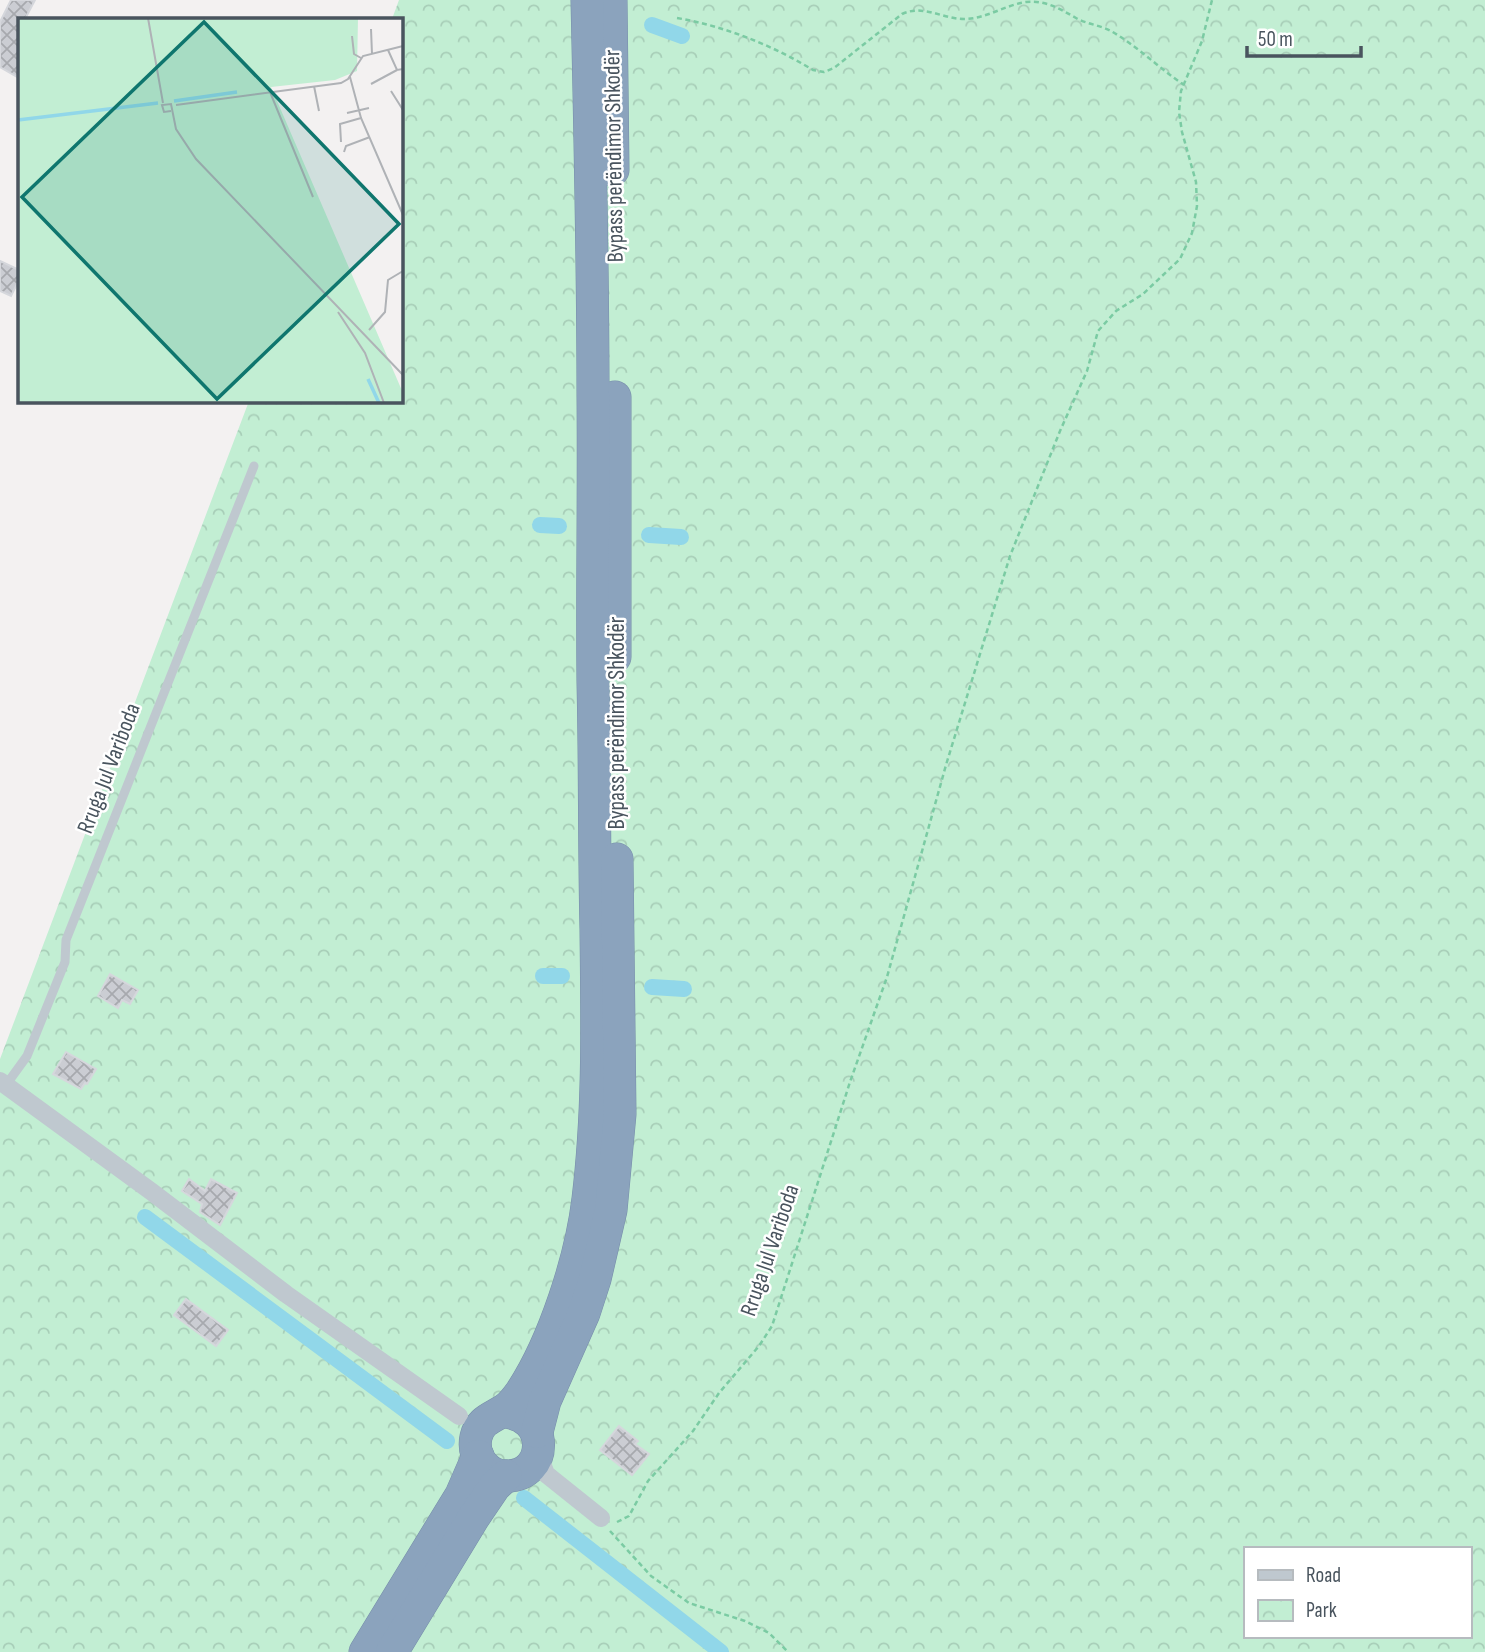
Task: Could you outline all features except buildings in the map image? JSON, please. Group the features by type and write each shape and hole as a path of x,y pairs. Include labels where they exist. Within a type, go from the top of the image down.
{"highway":[{"name":"Bypass perëndimor Shkodër","path":"365,1652 461,1495 481,1428 515,1400 536,1365 570,1278 588,1202 597,1103 591,539 593,257 587,0"},
{"name":"Bypass perëndimor Shkodër","path":"392,1652 495,1486 530,1463 545,1401 575,1335 595,1279 611,1210 620,1114 615,761 615,269 611,0"},
{"path":"513,1412 528,1419 530,1463 496,1474 486,1469 481,1428 513,1412"}],"street":[{"name":"Rruga Jul Variboda","path":"3,1083 286,1294 481,1428"},
{"path":"530,1463 601,1518"}],"lane":[{"name":"Rruga Jul Variboda","path":"3,1083 27,1056 65,962 66,940 254,466"}],"path":[{"name":"Rruga Jul Variboda","path":"601,1518 615,1523 629,1516 648,1481 693,1431 719,1393 760,1346 772,1326 849,1082 887,976 946,765 1010,556 1087,371 1098,331 1116,311 1143,294 1180,259 1192,233 1197,206 1196,182 1182,132 1180,112 1184,85 1202,41 1212,0"},
{"path":"677,18 705,23 745,37 824,72 834,68 902,14 913,9 968,19 1025,2 1040,3 1054,5 1077,19 1113,33 1184,85"},
{"path":"601,1518 619,1543 651,1576 689,1603 745,1620 769,1633 788,1652"}],"green space":[{"path":"399,0 1485,0 1485,1652 0,1652 0,1059 249,402 402,402 402,18 392,18"}],"waterway":[{"path":"652,25 682,36"},
{"path":"540,525 559,526"},
{"path":"649,535 681,537"},
{"path":"543,976 562,976"},
{"path":"652,987 684,989"},
{"path":"145,1217 447,1441"},
{"path":"524,1498 721,1652"}]}
